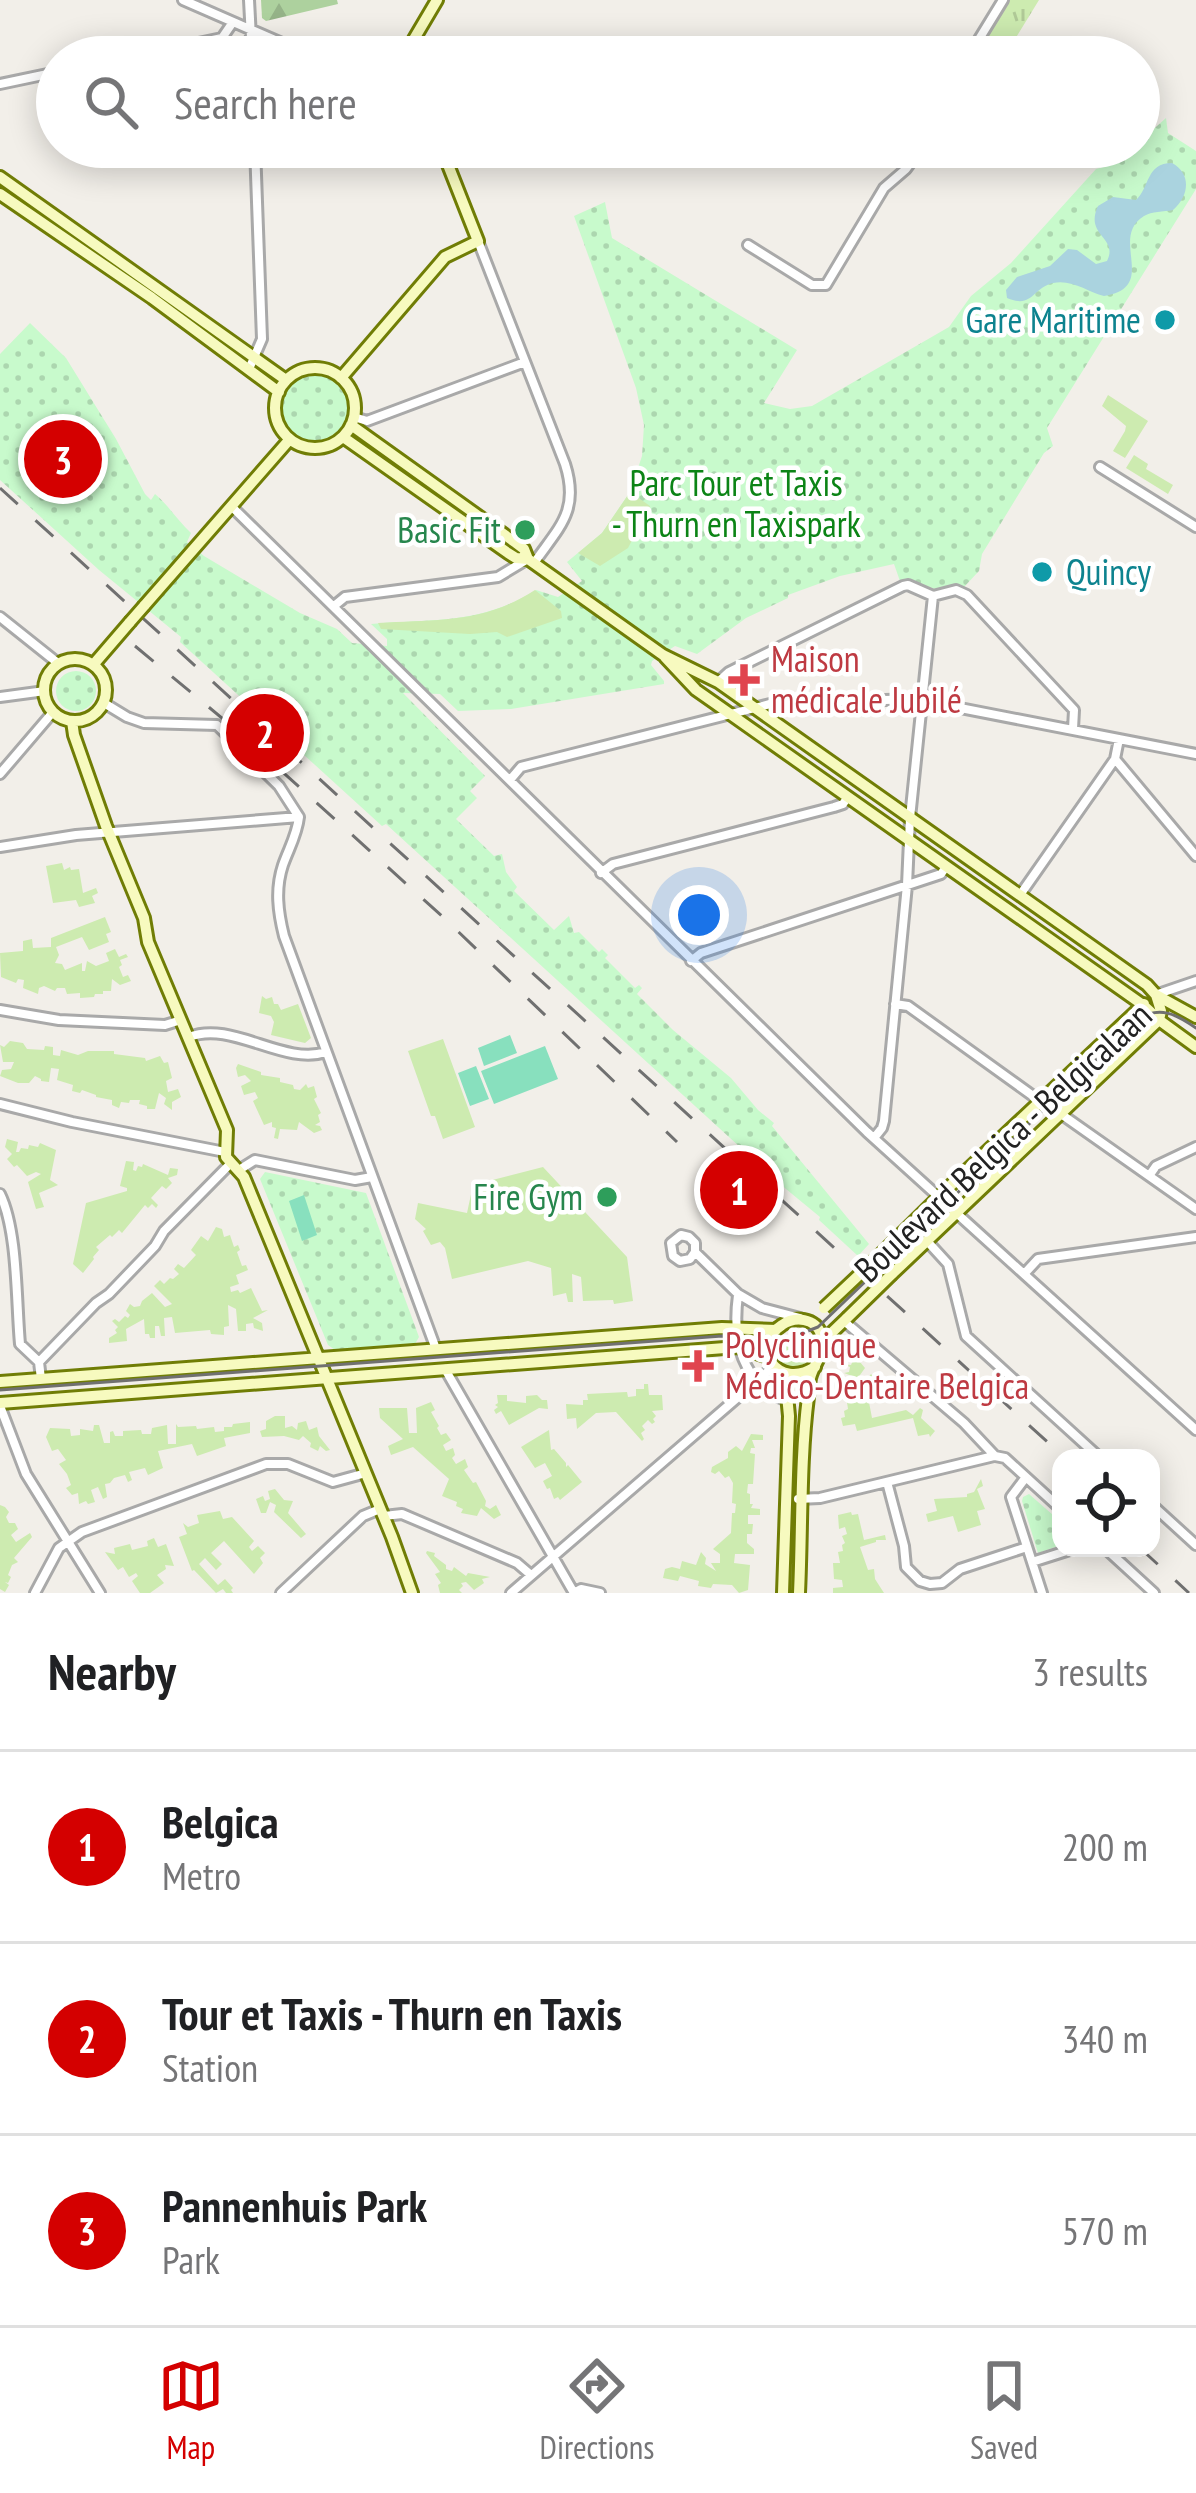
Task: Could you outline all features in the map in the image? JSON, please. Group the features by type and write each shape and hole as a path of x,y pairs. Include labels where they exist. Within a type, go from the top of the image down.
{"street":[{"path":"183,0 266,36"},
{"path":"249,0 250,36"},
{"path":"416,36 437,0"},
{"path":"981,36 1003,0"},
{"path":"223,36 233,22"},
{"path":"0,84 36,76"},
{"path":"252,363 262,338 256,168"},
{"path":"334,606 345,597 498,577 531,561 562,522 572,494 565,464 449,168"},
{"path":"748,245 812,285 826,285 884,188 907,168"},
{"path":"0,177 282,386"},
{"path":"0,194 252,363"},
{"path":"341,378 445,257 478,241"},
{"path":"352,421 367,421 525,362"},
{"path":"310,368 326,369 341,378 354,398 352,421 343,437 320,448 290,439 276,415 282,386 310,368"},
{"path":"352,421 524,549 531,561 663,655 718,682 1196,1018"},
{"path":"343,437 508,553 531,561"},
{"path":"93,664 290,439"},
{"path":"1100,467 1196,527"},
{"path":"231,506 874,1138 1194,1423"},
{"path":"718,682 729,672 903,586 933,596 956,590 967,595 1074,710 1073,729"},
{"path":"874,1138 883,1125 933,596"},
{"path":"0,617 59,664"},
{"path":"663,655 696,690 1143,1004 1196,1047"},
{"path":"79,659 93,664 106,686 104,703 90,718 72,721 53,712 44,691 47,678 59,664 79,659"},
{"path":"0,697 44,691"},
{"path":"510,780 521,767 775,704 924,700 1196,754"},
{"path":"104,703 139,722 218,725 279,786 299,817 282,867 279,916 436,1349"},
{"path":"0,774 53,712"},
{"path":"72,721 109,833 144,918 148,942 226,1130 231,1162 366,1473 408,1593"},
{"path":"1020,896 1115,758 1119,739"},
{"path":"1115,758 1196,856"},
{"path":"602,873 613,865 835,807 848,798"},
{"path":"0,847 62,837 299,817"},
{"path":"691,961 700,953 941,874 946,867"},
{"path":"1156,994 1196,981"},
{"name":"Boulevard Belgica - Belgicalaan","path":"805,1320 878,1258 1156,994 1159,1020 823,1341"},
{"path":"895,1004 908,1006 1040,1101"},
{"path":"0,1010 59,1020 165,1025 181,1020"},
{"path":"189,1037 212,1032 308,1055 326,1052"},
{"path":"0,1104 231,1162 255,1160 355,1180 372,1178"},
{"path":"1060,1113 1196,1209"},
{"path":"1149,1176 1156,1166 1196,1147"},
{"path":"39,1362 231,1162"},
{"path":"0,1194 8,1213 20,1344 39,1362 41,1379"},
{"path":"1025,1273 1038,1259 1196,1237"},
{"path":"927,1240 946,1259 966,1336 1090,1449"},
{"path":"695,1252 738,1294 762,1308 792,1314 818,1327 823,1341 810,1377 806,1416 799,1593"},
{"path":"738,1294 734,1327 738,1347 755,1382 789,1402"},
{"path":"846,1319 995,1456"},
{"path":"511,1593 755,1382 771,1362 769,1342 776,1330 788,1322 805,1320"},
{"path":"0,1382 734,1327 776,1330"},
{"path":"100,1593 26,1474 0,1405 738,1347 785,1374 795,1376 814,1367"},
{"path":"445,1369 574,1593 581,1589 601,1593"},
{"path":"783,1593 789,1402 785,1374"},
{"path":"787,1501 820,1498 995,1456 1005,1458 1052,1501"},
{"path":"35,1593 56,1553 82,1532 266,1464 288,1464 333,1482 366,1473"},
{"path":"1026,1477 1011,1497 1042,1593"},
{"path":"887,1482 906,1567 920,1581 950,1580 960,1569 1027,1547"},
{"path":"1160,1512 1196,1545"},
{"path":"281,1593 364,1515 402,1514 518,1562 531,1575"},
{"path":"1032,1562 1052,1556"},
{"path":"1115,1557 1154,1593"}],"green space":[{"path":"261,0 337,0 338,4 266,21"},
{"path":"1009,0 1039,0 1017,36 985,36"},
{"name":"Parc Tour et Taxis - Thurn en Taxispark","path":"1166,118 1168,133 1196,151 1196,189 1047,428 1053,446 1044,453 982,554 979,571 964,587 929,589 901,584 894,564 840,576 788,595 697,654 675,646 652,661 664,684 511,709 458,711 440,694 403,693 485,776 470,791 477,798 456,819 494,856 502,854 506,872 517,887 514,891 554,930 569,916 574,933 579,932 599,952 602,949 635,988 642,988 637,994 774,1123 869,1244 858,1256 180,642 181,637 0,480 0,354 30,323 66,358 145,494 151,500 155,494 191,533 187,542 300,613 337,629 352,643 387,646 387,639 371,624 476,615 536,590 558,597 582,581 567,562 602,533 630,492 642,456 644,425 636,388 574,216 605,202 612,238 797,350 764,403 790,409 812,406 949,327 971,296 1011,263 1096,169 1160,168 1160,123"},
{"path":"315,375 339,384 348,408 339,432 315,441 291,432 282,408 291,384"},
{"path":"1108,395 1148,421 1125,458 1113,451 1126,426 1102,406"},
{"path":"1134,455 1148,464 1146,469 1173,485 1168,494 1126,468"},
{"path":"630,492 650,506 628,548 600,566 578,553 602,533"},
{"path":"535,590 561,611 562,618 507,637 497,632 381,629 378,623 478,614"},
{"path":"76,671 90,677 96,691 90,705 76,711 62,705 56,691 62,677"},
{"path":"62,863 64,870 79,869 83,893 96,888 95,903 79,907 76,900 53,903 46,866"},
{"path":"105,917 109,942 89,950 82,937 56,947 55,963 65,970 82,963 85,971 87,961 96,966 109,961 106,953 115,949 119,957 128,957 120,960 119,967 131,981 120,985 112,979 111,991 80,998 80,993 67,994 65,988 55,991 44,986 38,994 23,988 24,980 16,983 1,977 0,953 23,951 23,941 32,939 33,948 51,947 51,938"},
{"path":"262,996 272,997 281,1010 298,1004 311,1038 305,1043 271,1035 271,1016 259,1013"},
{"path":"510,1035 517,1053 484,1066 478,1048"},
{"path":"443,1039 475,1127 443,1139 408,1051"},
{"path":"23,1043 27,1049 53,1047 53,1055 60,1056 61,1050 78,1055 114,1051 146,1061 160,1056 168,1062 172,1078 166,1081 168,1092 178,1089 181,1097 172,1102 172,1110 159,1093 155,1109 147,1109 140,1100 121,1102 119,1108 112,1100 72,1091 73,1085 57,1080 59,1069 51,1068 49,1082 35,1076 29,1083 18,1083 0,1076 14,1062 3,1062 0,1045"},
{"path":"545,1046 558,1079 494,1104 481,1071"},
{"path":"238,1064 280,1078 294,1089 314,1086 321,1113 315,1125 322,1130 314,1133 299,1122 297,1130 280,1129 278,1139 274,1138 276,1128 272,1122 264,1125 253,1101 258,1098 255,1092 244,1095 241,1086 251,1081 245,1075 238,1077"},
{"path":"476,1066 489,1099 470,1106 458,1073"},
{"path":"7,1139 18,1142 16,1152 40,1143 56,1150 50,1180 58,1185 39,1193 44,1207 36,1209 28,1182 41,1174 27,1176 14,1167 7,1159 12,1154 5,1147"},
{"path":"126,1161 134,1162 136,1171 143,1164 168,1175 170,1168 178,1169 177,1175 168,1178 172,1183 151,1198 156,1208 145,1205 122,1233 119,1230 96,1247 99,1250 83,1273 73,1264 86,1203 127,1191 120,1186"},
{"path":"543,1167 627,1257 633,1301 583,1301 581,1277 572,1274 573,1302 568,1302 566,1293 553,1296 551,1268 528,1261 452,1279 445,1248 440,1242 431,1245 426,1229 415,1219 418,1203 467,1213 473,1185"},
{"path":"265,1172 366,1193 419,1337 415,1344 335,1350 328,1345 260,1179"},
{"path":"304,1195 317,1235 302,1241 289,1201"},
{"path":"216,1227 224,1237 230,1235 234,1247 238,1245 242,1266 248,1270 236,1275 239,1284 230,1287 231,1292 251,1288 262,1311 268,1310 253,1318 262,1323 263,1331 253,1323 246,1324 246,1331 238,1331 236,1309 228,1305 229,1326 224,1327 224,1335 210,1330 175,1333 172,1317 164,1318 165,1336 159,1326 155,1326 155,1338 145,1334 144,1319 126,1329 127,1341 109,1343 118,1327 112,1321 128,1318 130,1304 140,1306 152,1293 165,1307 172,1304 154,1286 179,1274 174,1269 178,1264 184,1268 196,1255 191,1250 201,1236 208,1241"},
{"path":"814,1336 812,1353 802,1365 791,1368 776,1359 774,1345 800,1343"},
{"path":"855,1356 865,1368 855,1382 863,1384 871,1374 882,1385 889,1385 887,1392 868,1397 872,1418 906,1410 913,1415 920,1408 921,1418 935,1431 930,1437 918,1436 913,1418 857,1431 855,1424 843,1426 841,1418 848,1409 844,1382 852,1376 844,1373 850,1367 843,1364 851,1365"},
{"path":"648,1384 649,1395 662,1395 663,1410 652,1411 655,1422 648,1420 642,1426 642,1441 616,1412 596,1413 577,1429 576,1418 567,1419 566,1404 583,1405 587,1394 627,1392 628,1397 636,1396 636,1389 644,1389"},
{"path":"497,1395 526,1403 526,1396 537,1395 547,1400 548,1409 539,1408 509,1425 501,1411 496,1414 494,1410"},
{"path":"431,1402 437,1428 451,1440 443,1445 446,1451 453,1448 456,1464 465,1459 468,1467 464,1470 476,1482 485,1506 496,1505 501,1515 494,1519 481,1508 477,1516 461,1513 457,1502 442,1496 449,1479 413,1447 391,1455 388,1446 403,1439 380,1418 379,1408 407,1408 409,1433 417,1433 416,1408"},
{"path":"285,1416 285,1428 297,1430 298,1423 306,1421 309,1430 317,1427 330,1450 310,1447 303,1436 299,1440 262,1437 266,1421"},
{"path":"250,1422 250,1433 224,1438 226,1446 197,1456 192,1444 158,1451 163,1468 148,1475 145,1468 129,1472 132,1480 128,1482 125,1475 114,1478 105,1484 107,1497 103,1499 98,1487 91,1490 95,1502 88,1504 79,1504 78,1493 72,1495 66,1488 71,1485 59,1464 66,1460 58,1449 52,1451 46,1437 50,1428 70,1429 71,1436 99,1425 104,1443 110,1443 113,1431 115,1436 141,1430 151,1434 152,1428 167,1425 168,1444 176,1444 176,1424 214,1427 215,1432"},
{"path":"549,1430 551,1450 582,1482 560,1500 554,1499 543,1481 552,1476 545,1463 535,1468 521,1447"},
{"path":"751,1434 763,1435 763,1440 752,1440 753,1484 748,1484 747,1493 751,1508 760,1509 760,1515 748,1515 748,1524 753,1524 747,1543 754,1554 735,1554 734,1563 750,1565 748,1590 739,1593 732,1585 698,1586 699,1581 680,1576 678,1581 663,1578 665,1569 680,1569 682,1561 696,1565 701,1552 705,1564 716,1571 711,1563 720,1563 720,1554 713,1549 731,1533 736,1504 732,1503 729,1476 711,1472 712,1467 728,1458 736,1446 742,1451"},
{"path":"981,1479 983,1486 977,1489 985,1509 977,1511 981,1525 958,1532 953,1516 928,1522 926,1514 937,1511 934,1499 967,1497"},
{"path":"275,1489 284,1500 293,1501 288,1513 306,1534 301,1538 274,1512 276,1505 270,1502 266,1513 261,1513 256,1499 270,1499 268,1491"},
{"path":"1029,1494 1052,1514 1052,1548 1038,1553 1023,1497"},
{"path":"0,1505 18,1529 11,1535 16,1542 30,1533 32,1537 14,1558 18,1562 12,1565 5,1592 0,1589"},
{"path":"220,1511 223,1519 232,1517 254,1541 249,1547 252,1551 258,1546 265,1553 254,1574 224,1541 211,1553 222,1564 216,1570 205,1558 199,1564 218,1585 225,1579 233,1593 223,1589 216,1593 192,1571 179,1537 187,1534 183,1523 188,1527 199,1523 197,1515"},
{"path":"858,1514 864,1540 885,1535 886,1540 860,1547 884,1593 833,1593 833,1588 843,1587 842,1580 834,1579 833,1563 840,1563 838,1552 843,1551 842,1536 847,1534 845,1527 839,1529 838,1515"},
{"path":"154,1538 158,1547 166,1544 174,1566 165,1565 157,1575 164,1583 150,1593 140,1593 132,1581 136,1573 129,1577 123,1567 118,1570 105,1552 115,1554 114,1548 130,1544 132,1550 148,1546 147,1541"},
{"path":"427,1551 435,1553 446,1569 490,1577 474,1590 466,1582 461,1583 462,1593 440,1593 435,1574 440,1572"}],"water":[{"path":"1172,163 1183,173 1182,198 1173,210 1147,214 1134,225 1132,273 1120,291 1104,296 1060,282 1022,301 1007,298 1006,290 1017,277 1050,266 1068,249 1096,264 1107,261 1109,246 1095,224 1098,206 1113,197 1136,200 1153,171"}],"tram line":[{"path":"0,1390 722,1336 787,1339 818,1327 1137,1020 1167,1013 1196,1028"}],"railway":[{"path":"0,488 1055,1449"},
{"path":"135,646 234,728 444,918 677,1142"},
{"path":"1150,1557 1189,1593"}],"place":[{"name":"Gare Maritime","path":"1165,320"},
{"name":"Pannenhuis Park","path":"63,459"},
{"name":"Basic Fit","path":"525,530"},
{"name":"Quincy","path":"1042,572"},
{"name":"Maison médicale Jubilé","path":"744,680"},
{"name":"Tour et Taxis - Thurn en Taxis","path":"265,733"},
{"name":"Belgica","path":"739,1190"},
{"name":"Fire Gym","path":"607,1197"},
{"name":"Polyclinique Médico-Dentaire Belgica","path":"698,1366"}]}
